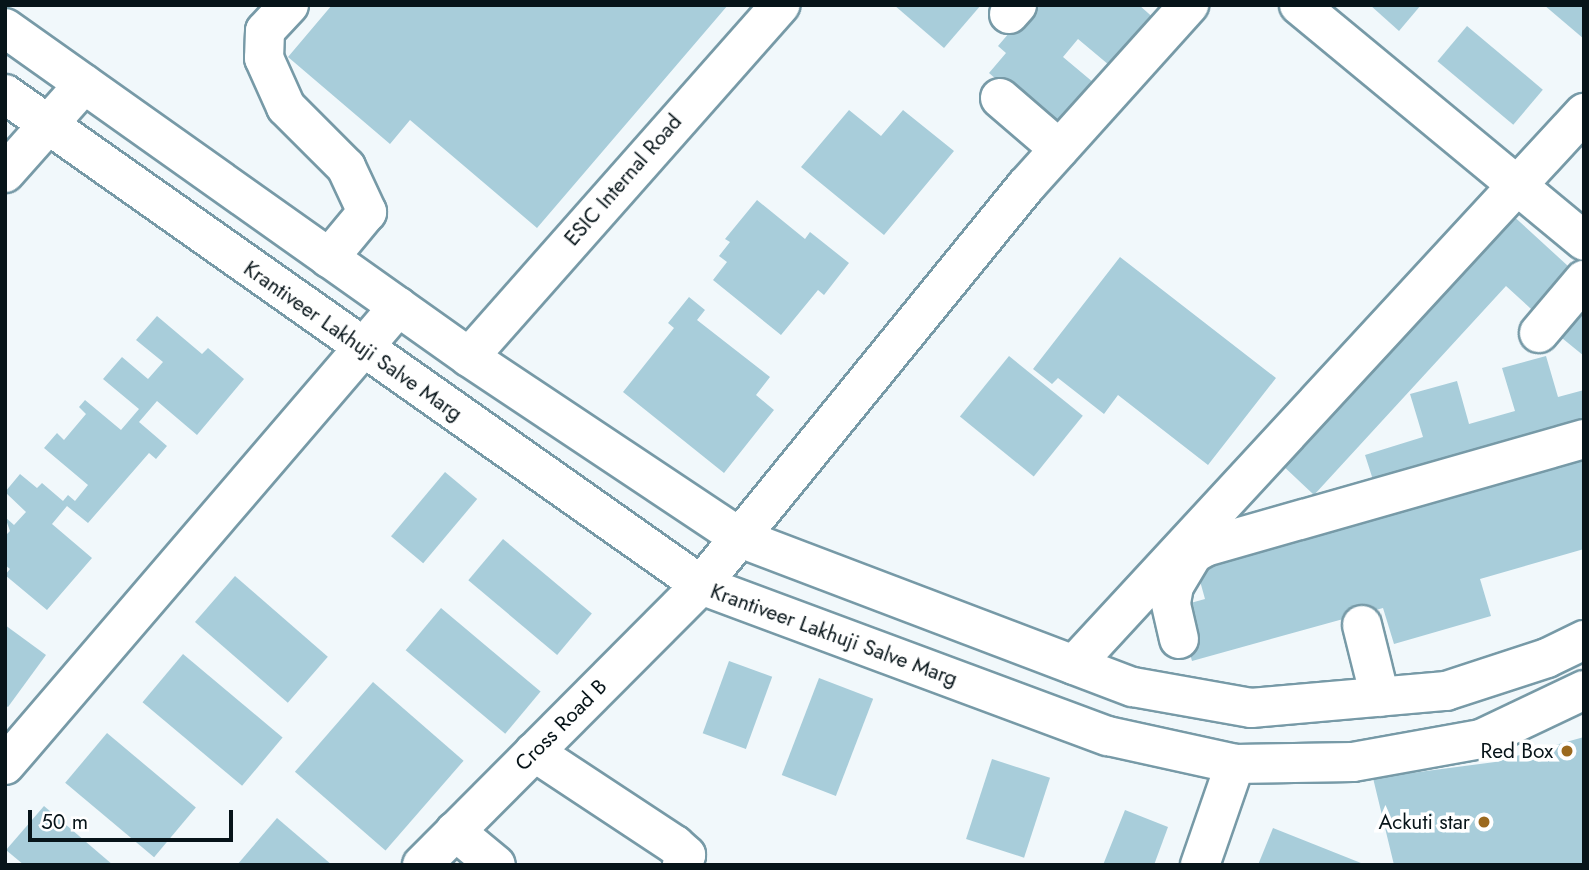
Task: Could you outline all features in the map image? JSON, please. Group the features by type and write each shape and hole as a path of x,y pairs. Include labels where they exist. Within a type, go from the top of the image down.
{"main road":[{"path":"289,5 265,31 264,58 286,107 346,167 367,212 329,258"},
{"name":"ESIC Internal Road","path":"469,357 780,5"},
{"path":"1299,5 1584,242"},
{"name":"Cross Road B","path":"422,865 701,585 1169,12"},
{"path":"5,28 469,357 740,538 1133,687 1251,708 1446,691 1547,658 1584,640"},
{"path":"5,173 84,84"},
{"name":"Krantiveer Lakhuji Salve Marg","path":"5,94 362,349 701,585 1108,736 1235,764 1353,762 1481,739 1584,690"},
{"path":"1000,98 1059,149"},
{"path":"1074,665 1584,113"},
{"path":"1539,332 1584,280"},
{"path":"5,765 398,307"},
{"path":"1179,639 1171,603 1174,586 1193,554 1205,547 1584,439"},
{"path":"1362,625 1380,697"},
{"path":"534,752 675,845 686,855 682,865"},
{"path":"1200,865 1235,764"},
{"path":"455,831 496,865"}],"building":[{"path":"332,5 728,5 537,228 410,120 390,144 288,57"},
{"path":"894,5 981,5 944,48"},
{"path":"1033,5 1139,5 1157,21 1115,70 1078,39 1063,57 1100,88 1060,134 989,73 1006,53 998,46"},
{"path":"1370,5 1421,5 1399,31"},
{"path":"1544,5 1584,5 1584,39"},
{"path":"1467,26 1543,90 1513,125 1437,61"},
{"path":"849,110 881,136 903,110 954,151 884,235 801,167"},
{"path":"757,200 805,239 810,232 849,263 824,295 818,290 781,335 713,280 727,262 719,256 730,242 725,239"},
{"path":"1509,212 1580,277 1542,319 1506,286 1314,495 1279,462"},
{"path":"1120,257 1276,378 1208,465 1118,395 1104,414 1058,378 1052,384 1033,369"},
{"path":"1584,293 1584,356 1546,325"},
{"path":"689,297 705,310 697,320 770,377 756,395 774,410 724,473 623,392 674,328 668,323"},
{"path":"157,316 202,354 208,348 244,379 197,435 157,401 139,422 167,446 156,459 149,453 88,523 67,506 52,524 92,558 47,610 5,575 10,569 5,565 5,536 10,531 5,517 14,525 26,512 5,492 20,474 37,488 42,483 63,501 68,495 75,501 88,485 44,448 57,433 64,440 86,414 79,407 85,400 121,430 139,409 103,379 122,357 148,379 163,362 136,340"},
{"path":"1009,356 1083,416 1034,476 960,417"},
{"path":"1546,356 1558,397 1584,390 1584,422 1374,483 1365,455 1423,437 1410,394 1457,381 1469,424 1515,411 1502,368"},
{"path":"1584,453 1584,549 1480,579 1491,616 1394,644 1383,608 1192,661 1176,607 1205,599 1195,563"},
{"path":"445,472 477,499 423,563 391,536"},
{"path":"503,539 592,614 557,655 468,580"},
{"path":"235,576 328,657 288,703 195,622"},
{"path":"441,608 541,692 505,734 406,650"},
{"path":"5,625 46,655 8,707 5,705"},
{"path":"183,654 283,738 242,786 143,702"},
{"path":"729,661 772,677 746,749 703,733"},
{"path":"819,678 873,699 836,796 782,775"},
{"path":"373,682 464,761 385,851 295,772"},
{"path":"107,733 196,808 154,857 65,783"},
{"name":"Ackuti star","path":"1584,737 1584,865 1394,865 1373,778 1495,762"},
{"path":"992,759 1050,778 1024,858 966,839"},
{"path":"44,806 113,865 24,865 6,850"},
{"path":"1125,810 1168,827 1154,865 1103,865"},
{"path":"277,818 332,865 237,865"},
{"path":"1273,828 1361,863 1258,865"}],"place":[{"name":"Red Box","path":"1567,751"},
{"name":"Ackuti star","path":"1484,822"}]}
